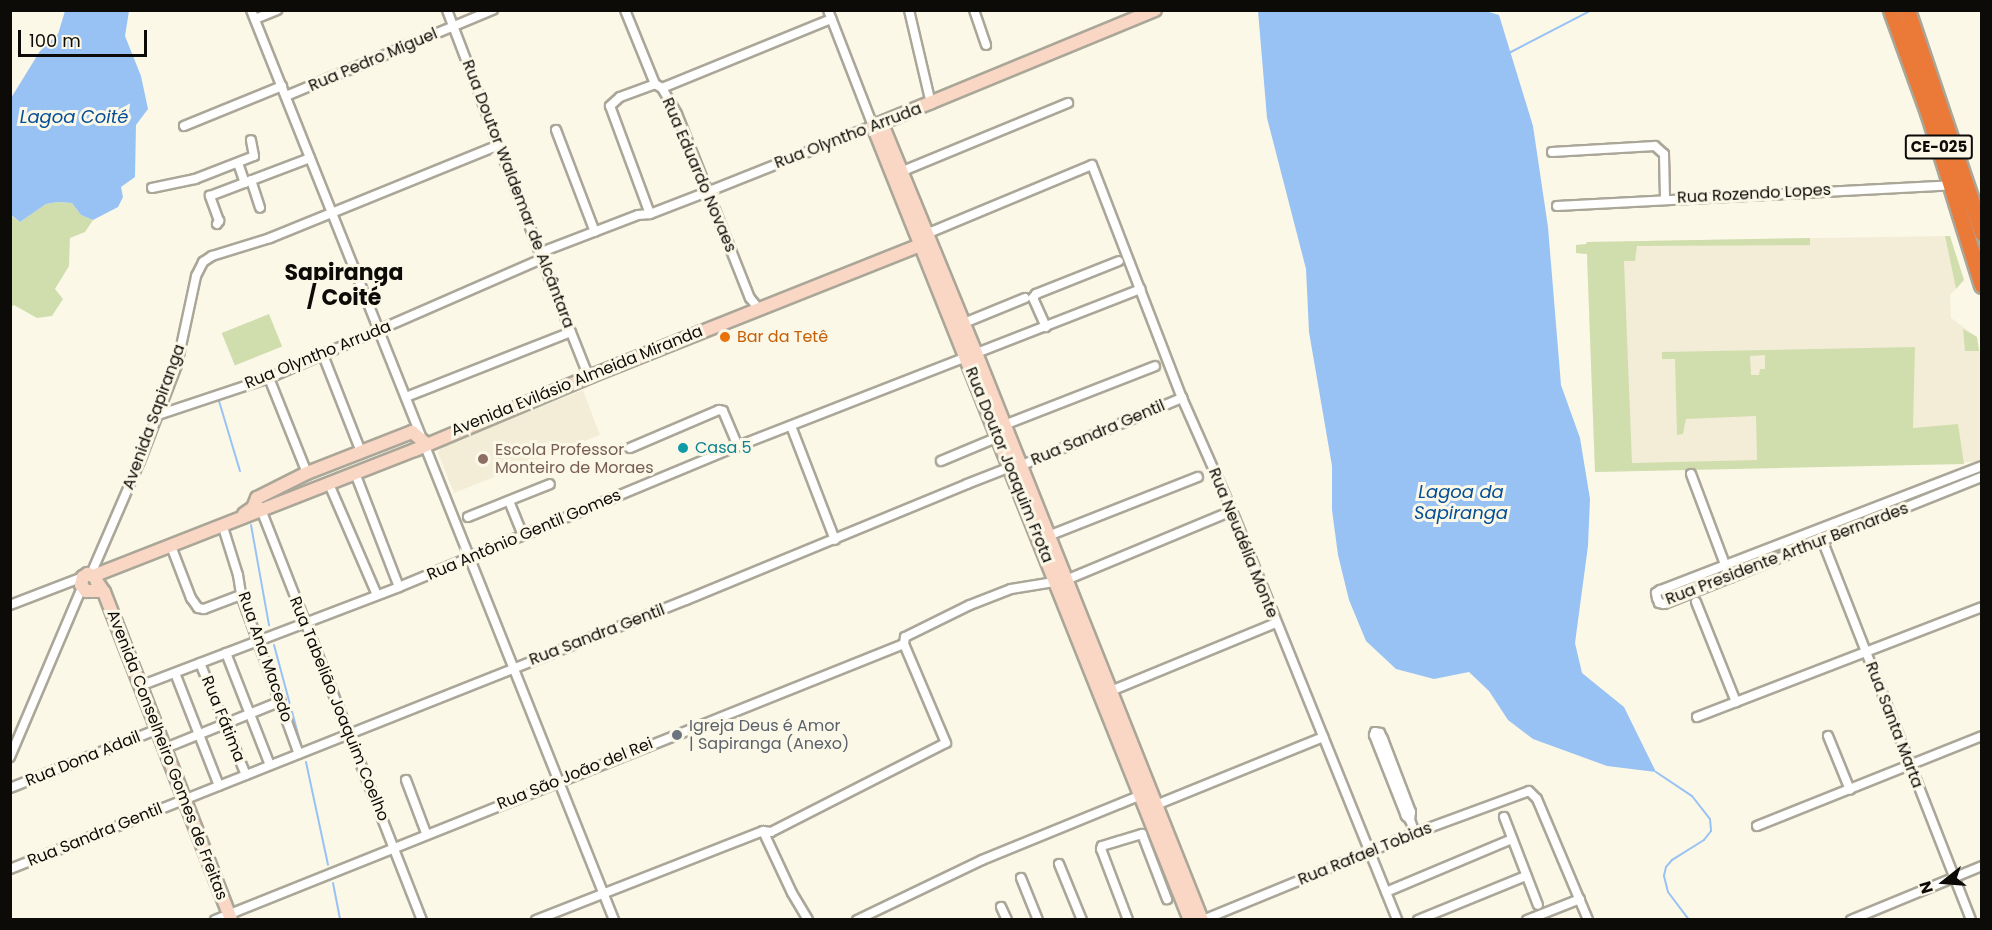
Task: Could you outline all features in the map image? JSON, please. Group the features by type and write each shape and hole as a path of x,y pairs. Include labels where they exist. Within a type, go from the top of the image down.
{"highway":[{"name":"CE-025","path":"1891,10 1952,185 1982,285"},
{"name":"CE-025","path":"1907,10 1978,207 1982,233"}],"street":[{"path":"277,10 253,15 334,213 379,332 515,667 614,920"},
{"name":"Rua Doutor Waldemar de Alcântara","path":"447,10 585,370 591,376"},
{"name":"Rua Pedro Miguel","path":"286,96 493,10"},
{"name":"Rua Eduardo Novaes","path":"625,10 658,86 677,114 750,298 758,308"},
{"path":"909,10 932,104"},
{"path":"974,10 986,45"},
{"name":"Rua Olyntho Arruda","path":"158,415 269,378 379,332 595,231 707,192 932,104 1155,10"},
{"path":"650,213 610,106 620,97 658,86 830,15"},
{"name":"Rua Doutor Joaquim Frota","path":"830,15 878,125 971,355 1004,425 1014,467 1145,793 1190,920"},
{"path":"184,126 282,86"},
{"path":"896,173 1068,103"},
{"path":"556,130 595,231"},
{"path":"152,188 195,178 254,156 251,140"},
{"path":"334,213 499,145"},
{"path":"1552,152 1655,146 1664,154 1665,199"},
{"path":"217,225 219,221 210,196 310,158"},
{"path":"238,163 260,208"},
{"name":"Avenida Evilásio Almeida Miranda","path":"241,516 261,511 329,484 425,443 924,242 931,232 1092,165"},
{"name":"Rua Neudélia Monte","path":"1092,165 1182,398 1232,511 1397,920"},
{"name":"Rua Rozendo Lopes","path":"1557,206 1952,185"},
{"name":"Avenida Sapiranga","path":"10,758 90,582 158,415 177,365 196,276 204,262 212,256 270,238 334,213"},
{"name":"Rua Doutor Joaquim Frota","path":"924,242 964,323 971,355 996,438 1014,467 1048,536 1060,580"},
{"path":"1046,327 1033,298 1035,294 1119,261"},
{"name":"Rua Antônio Gentil Gomes","path":"141,686 258,638 399,587 738,446 1140,289"},
{"path":"964,323 1025,298"},
{"path":"406,397 571,332"},
{"path":"324,355 361,452"},
{"path":"1004,425 1155,366"},
{"path":"269,378 307,473"},
{"name":"Rua Sandra Gentil","path":"10,869 835,540 1182,398"},
{"path":"630,448 719,410 723,411 738,446"},
{"path":"790,426 835,540"},
{"name":"Avenida Evilásio Almeida Miranda","path":"10,605 90,582 241,516 253,508 257,498 307,473 412,432 425,443"},
{"path":"941,461 996,438"},
{"name":"Rua Presidente Arthur Bernardes","path":"1982,466 1658,591 1657,598 1659,603 1664,604 1982,477"},
{"path":"355,473 399,587"},
{"path":"1691,474 1731,578"},
{"path":"1048,536 1198,477"},
{"path":"329,484 377,595"},
{"path":"468,517 550,484"},
{"path":"1905,496 1909,507"},
{"name":"Rua Tabelião Joaquim Coelho","path":"257,498 303,622 422,920"},
{"path":"509,501 523,535"},
{"name":"Rua São João del Rei","path":"215,920 230,917 426,833 904,644 905,637 970,605 1011,589 1060,580 1232,511"},
{"name":"Rua Ana Macedo","path":"222,525 238,574 241,595 299,754"},
{"name":"Rua Santa Marta","path":"1818,530 1971,920"},
{"path":"171,546 191,598 198,609 204,609 241,595"},
{"name":"Avenida Conselheiro Gomes de Freitas","path":"90,582 141,686 182,800 230,917"},
{"path":"1696,602 1736,702"},
{"path":"1697,717 1982,607"},
{"path":"1105,693 1276,623"},
{"path":"536,920 763,831 771,832 946,743 904,644"},
{"path":"226,652 270,765"},
{"name":"Rua Fátima","path":"200,663 246,775"},
{"path":"176,672 219,786"},
{"path":"163,749 281,701"},
{"name":"Rua Dona Adail","path":"10,788 156,730"},
{"path":"1410,820 1411,812 1383,739 1380,733 1375,732 1374,735 1402,806 1415,833"},
{"path":"1828,736 1850,790"},
{"path":"1757,826 1982,736"},
{"path":"1150,808 1323,737"},
{"path":"406,780 426,833"},
{"name":"Rua Rafael Tobias","path":"1203,920 1415,833 1527,791 1537,799 1580,899"},
{"path":"857,920 982,860 1145,793"},
{"name":"Rua Doutor Joaquim Frota","path":"1150,808 1203,920"},
{"path":"1504,818 1538,905"},
{"path":"763,831 792,893 808,920"},
{"path":"1128,920 1101,849 1102,846 1142,834 1167,899"},
{"path":"1386,892 1512,839"},
{"path":"1059,864 1082,920"},
{"path":"1851,920 1982,866"},
{"path":"1418,920 1526,876"},
{"path":"1021,878 1038,920"},
{"path":"1527,920 1580,899 1588,920"},
{"path":"1001,907 1007,920"}],"shaded area":[{"path":"1945,236 1956,289 1950,295 1951,318 1977,337 1981,360 1981,462 1595,472 1587,254 1576,253 1576,245 1587,242"},
{"path":"583,390 600,435 454,493 438,453 441,447"}],"green space":[{"path":"72,203 81,215 93,220 85,232 70,238 69,266 55,289 63,299 52,316 37,318 14,305 11,307 10,215 20,222 46,204"},
{"path":"1945,236 1950,236 1964,280 1956,289"},
{"path":"1810,238 1810,245 1637,246 1635,261 1624,261 1632,463 1757,460 1756,416 1686,419 1683,434 1677,435 1675,359 1662,359 1662,352 1915,347 1913,428 1958,424 1964,464 1595,472 1587,254 1576,253 1576,245 1587,242","holes":["1765,355 1765,369 1760,369 1759,375 1751,375 1750,356"]},
{"path":"269,314 282,346 235,366 222,333"},
{"path":"1963,329 1977,337 1979,351 1965,351"}],"water":[{"name":"Lagoa da Sapiranga","path":"1482,10 1499,15 1533,126 1548,227 1561,385 1580,438 1590,499 1588,546 1575,643 1582,673 1624,707 1656,772 1607,766 1533,739 1508,720 1489,691 1469,672 1434,679 1396,669 1366,641 1349,600 1338,555 1332,510 1332,466 1309,332 1306,269 1267,118 1258,11"},
{"name":"Lagoa Coité","path":"65,11 129,11 125,36 141,76 148,109 136,125 135,177 121,187 123,197 118,207 93,220 81,215 72,203 58,202 46,204 20,222 11,215 11,98 40,51 58,34"}],"waterway":[{"path":"1509,53 1592,10"},
{"path":"219,401 240,471"},
{"path":"251,525 269,625"},
{"path":"274,645 301,745"},
{"path":"306,762 328,865"},
{"path":"1656,772 1692,796 1710,819 1711,831 1704,840 1672,860 1666,867 1664,876 1668,892 1689,920"},
{"path":"333,883 340,920"}],"place":[{"name":"Bar da Tetê","path":"725,337"},
{"name":"Casa 5","path":"683,448"},
{"name":"Escola Professor Monteiro de Moraes","path":"483,459"},
{"name":"Igreja Deus é Amor | Sapiranga (Anexo)","path":"677,735"}],"district":[{"name":"Sapiranga / Coité","path":"344,284"}]}
